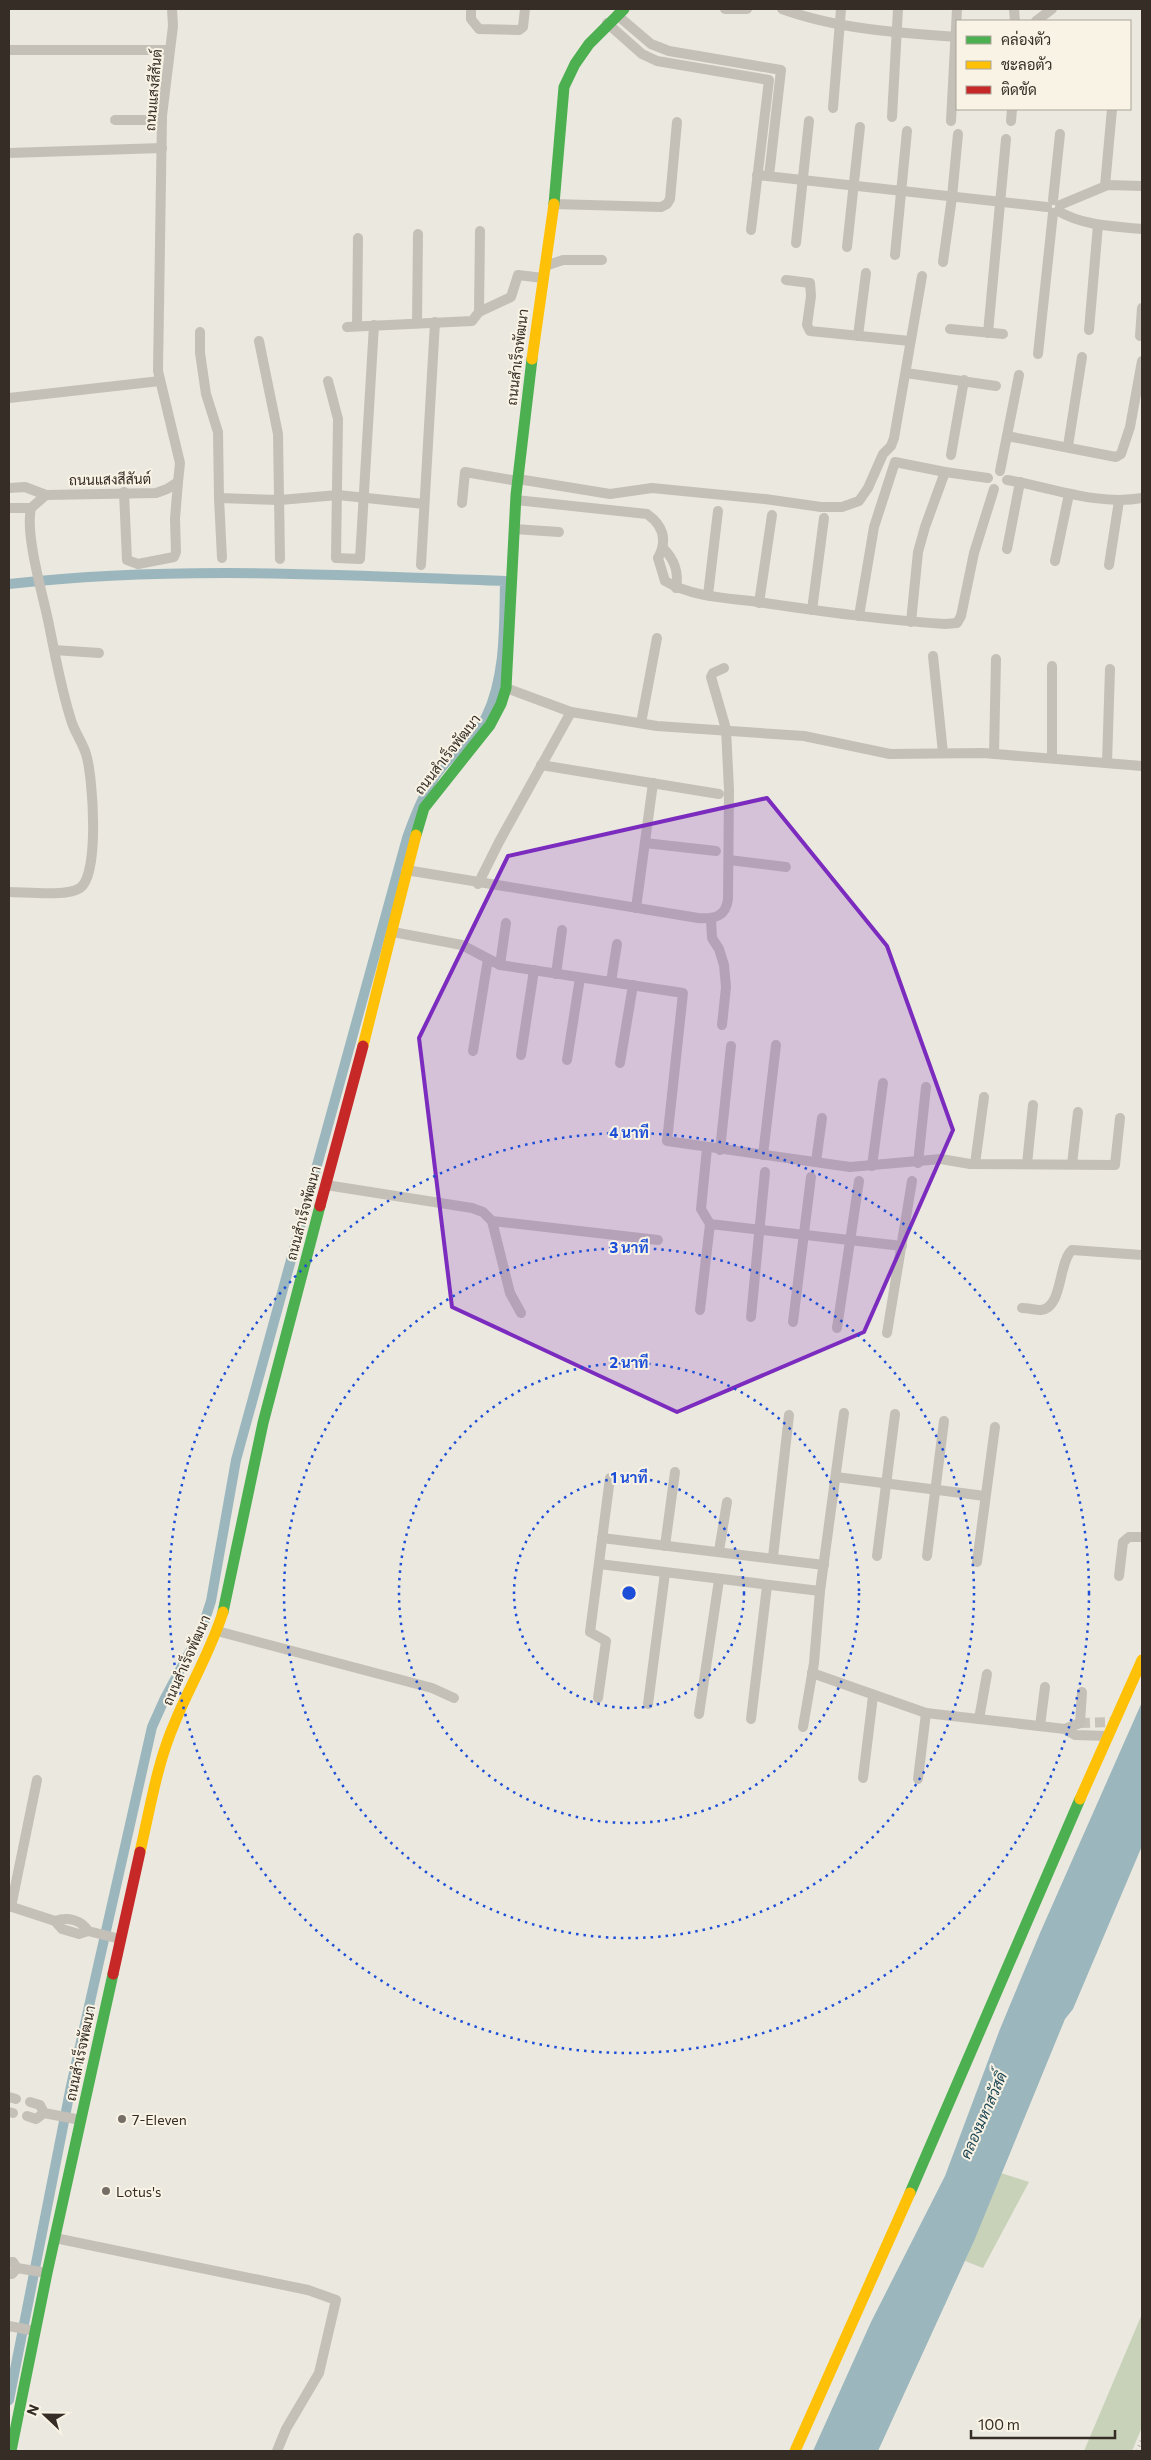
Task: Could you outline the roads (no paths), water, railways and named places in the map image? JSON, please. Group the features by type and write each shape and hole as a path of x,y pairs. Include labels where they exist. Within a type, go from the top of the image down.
{"street":[{"name":"ถนนแสงสีสันต์","path":"46,495 124,492 156,493 167,490 178,482 180,463 160,381 158,326 162,273 162,120 173,26 172,9"},
{"path":"471,9 471,19 479,29 519,30 523,27 525,9"},
{"path":"725,9 747,9"},
{"path":"782,9 838,23 896,32 956,37"},
{"path":"833,108 838,23 841,9"},
{"path":"892,117 898,9"},
{"path":"1037,20 1052,9"},
{"path":"621,12 651,44 669,51 781,70"},
{"name":"ถนนสำเร็จพัฒนา","path":"10,2451 30,2330 42,2272 55,2238 159,1766 174,1723 217,1631 225,1605 263,1423 394,932 406,870 424,808 490,725 501,704 506,688 512,609 511,569 516,500 553,204 564,88 572,66 586,45 607,23 621,12"},
{"path":"607,23 642,54 656,61 769,80"},
{"path":"9,50 169,50"},
{"path":"951,121 956,51"},
{"path":"706,70 708,57"},
{"path":"751,230 769,80 781,70"},
{"path":"769,176 781,70"},
{"path":"1011,121 1012,110"},
{"path":"1105,186 1112,110"},
{"path":"115,120 162,120"},
{"path":"796,243 808,121"},
{"path":"553,204 661,207 667,204 670,199 677,122"},
{"path":"847,247 860,127"},
{"path":"895,255 907,131"},
{"path":"943,262 958,134"},
{"path":"1038,354 1060,134"},
{"path":"988,333 1006,139"},
{"path":"9,153 162,148"},
{"path":"757,175 1054,207 1105,186 1114,184 1142,186"},
{"path":"1054,207 1073,220 1142,230"},
{"path":"1089,330 1098,225"},
{"path":"480,231 480,312"},
{"path":"417,323 418,234"},
{"path":"358,238 352,326 472,321 480,312 511,297 518,275 544,272 563,260 602,260"},
{"path":"858,336 866,273"},
{"path":"462,503 464,472 610,494 652,488 765,499 821,507 842,507 859,501 868,488 883,454 894,438 922,276"},
{"path":"786,280 810,283 812,296 807,325 810,331 910,341"},
{"path":"1140,336 1142,308"},
{"path":"421,565 435,322"},
{"path":"328,381 338,419 336,558 360,559 374,325"},
{"path":"950,329 1004,334"},
{"path":"200,332 200,353 206,394 218,432 222,558"},
{"path":"259,341 278,434 280,559"},
{"path":"1068,446 1082,357"},
{"path":"1007,436 1068,446 1116,457 1121,454 1130,427 1142,361"},
{"path":"906,373 996,386"},
{"path":"1000,471 1019,375"},
{"path":"951,454 964,380"},
{"path":"9,398 160,381"},
{"path":"859,616 874,527 895,462 944,472 988,478"},
{"path":"1000,471 1004,473 1007,480 1003,488 994,489 990,486 988,478 991,472 1000,471"},
{"path":"911,622 918,552 944,472"},
{"path":"1007,480 1069,494 1119,501 1142,498"},
{"path":"124,492 126,557 129,562 138,564 174,557 176,552 175,519 178,482"},
{"path":"1006,550 1020,482"},
{"path":"9,488 25,487 46,495 31,508 9,508"},
{"path":"516,500 647,514 658,522 662,529 663,548 672,556 678,575 676,588 708,596 859,616 911,622 957,623 974,553 994,489"},
{"path":"1055,561 1069,494"},
{"path":"220,498 280,500 338,495 424,504"},
{"path":"1109,565 1119,501"},
{"path":"9,892 68,892 81,887 88,875 92,858 90,778 87,755 72,723 54,650 30,533 31,508"},
{"path":"708,596 718,511"},
{"path":"759,602 772,515"},
{"path":"812,610 824,518"},
{"path":"514,529 559,532"},
{"path":"641,723 657,638"},
{"path":"54,650 99,653"},
{"path":"933,656 943,753"},
{"path":"994,754 996,659"},
{"path":"1052,666 1052,758"},
{"path":"406,870 478,884 711,919 722,914 727,908 729,860 726,729 711,677 713,673 724,668"},
{"path":"1107,763 1110,669"},
{"path":"506,688 571,712 641,723 804,736 890,754 994,754 1142,766"},
{"path":"478,884 571,712"},
{"path":"541,765 719,794"},
{"path":"636,908 653,783"},
{"path":"645,843 716,851"},
{"path":"729,860 786,867"},
{"path":"711,919 712,938 724,965 726,987 722,1025"},
{"path":"500,965 506,923"},
{"path":"556,974 562,930"},
{"path":"394,932 462,945 500,965 683,993 667,1141 850,1167 940,1159 975,1164 1115,1165 1120,1118"},
{"path":"611,982 618,944"},
{"path":"473,1051 488,959"},
{"path":"521,1055 534,970"},
{"path":"567,1060 580,978"},
{"path":"620,1063 633,985"},
{"path":"763,1155 776,1045"},
{"path":"720,1150 731,1046"},
{"path":"872,1166 883,1082"},
{"path":"918,1162 926,1087"},
{"path":"975,1164 984,1097"},
{"path":"1027,1164 1033,1104"},
{"path":"1072,1164 1078,1112"},
{"path":"816,1162 822,1118"},
{"path":"700,1310 710,1224 701,1209 707,1148"},
{"path":"751,1317 758,1230 766,1172"},
{"path":"793,1322 811,1177"},
{"path":"837,1328 859,1181"},
{"path":"887,1333 912,1181"},
{"path":"326,1185 472,1208 483,1212 492,1221 510,1293 521,1313"},
{"path":"492,1221 658,1240"},
{"path":"710,1224 902,1246"},
{"path":"1022,1308 1043,1310 1049,1307 1058,1290 1065,1260 1072,1250 1142,1255"},
{"path":"803,1727 812,1673 820,1592 844,1413"},
{"path":"877,1556 895,1414"},
{"path":"773,1557 789,1416"},
{"path":"927,1556 944,1421"},
{"path":"977,1562 995,1427"},
{"path":"665,1546 675,1472"},
{"path":"836,1477 985,1496"},
{"path":"598,1698 606,1641 590,1632 610,1478"},
{"path":"720,1551 727,1502"},
{"path":"1119,1576 1123,1542 1129,1537 1142,1537"},
{"path":"602,1538 773,1557 824,1565"},
{"path":"598,1564 820,1592"},
{"path":"648,1704 665,1573"},
{"path":"699,1714 719,1580"},
{"path":"751,1719 768,1586"},
{"path":"217,1631 432,1688 454,1698"},
{"path":"795,2451 888,2244 1142,1660"},
{"path":"812,1673 873,1696 926,1713 1064,1729 1075,1735 1108,1736"},
{"path":"980,1719 987,1674"},
{"path":"1040,1726 1045,1687"},
{"path":"1064,1729 1080,1722 1082,1692"},
{"path":"863,1778 873,1696"},
{"path":"918,1779 926,1713"},
{"path":"37,1780 10,1907 55,1921 66,1918 84,1924 91,1931 120,1939"},
{"path":"30,2102 40,2105 46,2114"},
{"path":"27,2116 36,2119 46,2114 81,2120"},
{"path":"55,2238 308,2290 336,2300 319,2373 286,2429 277,2451"},
{"path":"14,2268 42,2272"},
{"path":"11,2326 30,2330"}],"water":[{"name":"คลองมหาสวัสดิ์","path":"1142,1702 1142,1846 1073,2009 1065,2019 974,2241 878,2451 813,2451 871,2322 945,2176 1000,2029 1040,1933"}],"waterway":[{"path":"9,584 71,578 195,573 319,574 505,581 503,650 501,668 493,701 486,717 476,732 438,772 420,804 407,838 236,1460 211,1601 202,1629 165,1698 152,1727 71,2086 9,2400"}],"tunnel":[{"path":"1080,1723 1113,1722"}],"railway":[{"path":"1137,2451 1142,2439"}],"place":[{"name":"7-Eleven","path":"122,2119"},
{"name":"Lotus's","path":"106,2191"}]}
